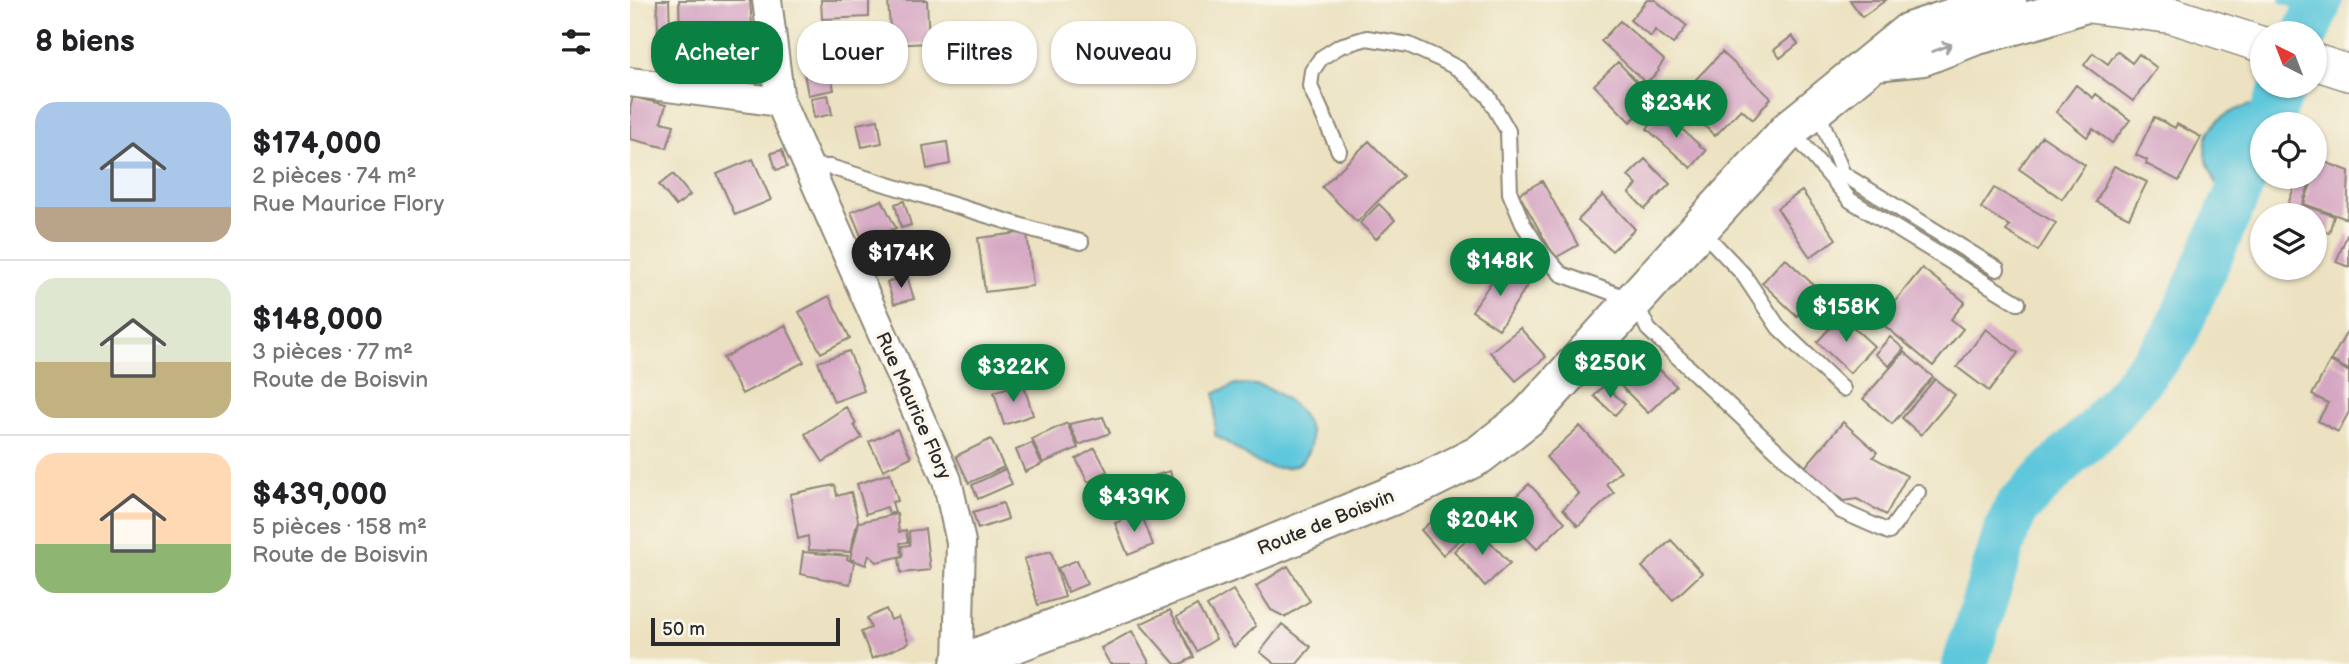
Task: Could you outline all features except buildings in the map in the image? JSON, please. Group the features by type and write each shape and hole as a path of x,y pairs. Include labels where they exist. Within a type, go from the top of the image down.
{"main road":[{"name":"Route de Boisvin","path":"959,664 1252,553 1423,483 1479,454 1528,417 1803,118 1909,32 2007,0"},
{"path":"1876,61 1923,56 1974,36 2040,18 2083,1"}],"street":[{"name":"Rue Maurice Flory","path":"767,0 780,102 947,481 961,542 959,664"},
{"path":"2083,1 2163,8 2250,41"},
{"path":"630,82 780,102"}],"lane":[{"path":"1339,151 1310,86 1312,71 1321,58 1340,46 1367,38 1409,45 1459,69 1488,96 1508,131 1510,193 1523,224 1540,250 1562,274 1635,301 1648,329 1841,511 1889,532 1918,492"},
{"path":"1803,118 1843,174 1997,269"},
{"path":"1803,118 1850,200 2018,303"},
{"path":"807,166 830,167 1081,242"},
{"path":"1699,228 1743,274 1779,328 1843,389"}],"water":[{"path":"2262,103 2269,112 2250,112 2250,170 2231,192 2221,189 2212,174 2205,151 2206,139 2211,129 2227,114"},
{"path":"1236,384 1264,387 1296,408 1304,418 1311,440 1308,452 1300,463 1276,468 1265,466 1215,435 1215,393"}],"waterway":[{"path":"2284,0 2315,13"},
{"path":"2311,21 2320,0"},
{"path":"2273,112 2279,98"},
{"path":"1965,664 2007,529 2017,507 2097,430 2173,339 2250,165"}]}
